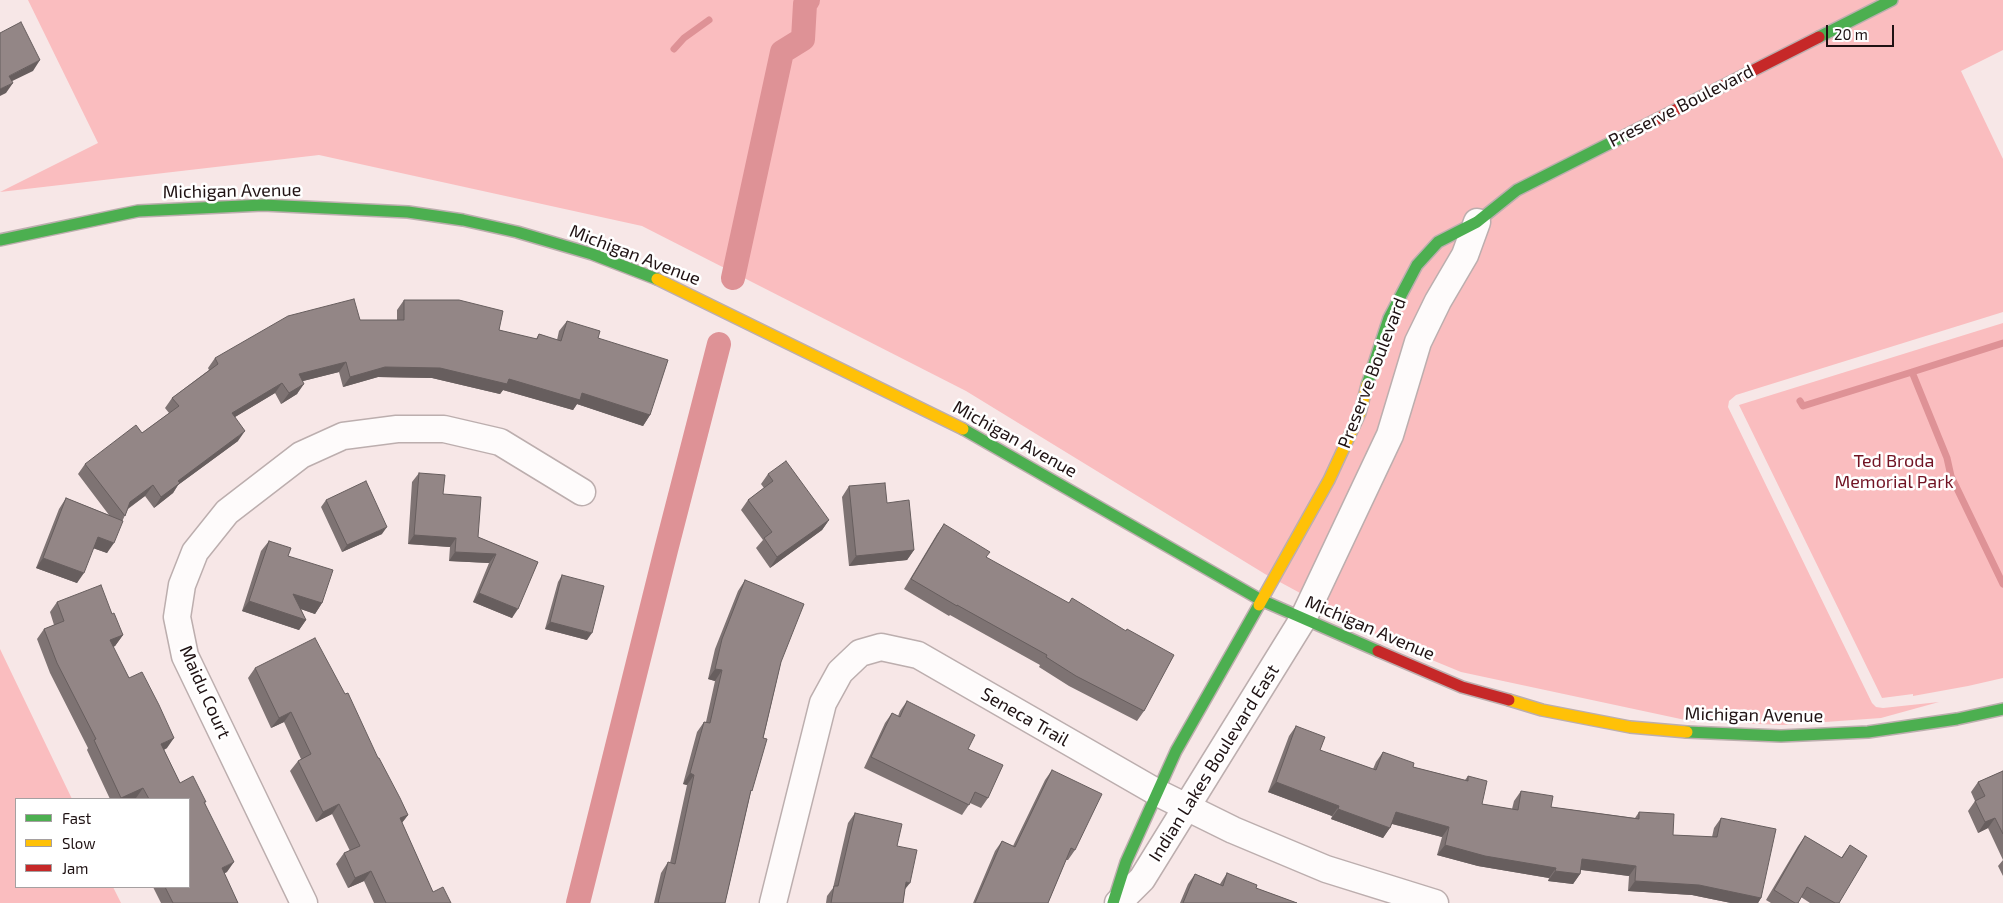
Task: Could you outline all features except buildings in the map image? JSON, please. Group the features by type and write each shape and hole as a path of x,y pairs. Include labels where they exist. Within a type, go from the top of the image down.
{"street":[{"name":"Preserve Boulevard","path":"1261,600 1333,472 1360,413 1373,365 1389,318 1417,265 1438,242 1477,222 1517,190 1892,0"},
{"name":"Michigan Avenue","path":"0,240 138,210 263,205 408,212 463,220 517,232 592,254 672,285 975,435 1261,600 1462,687 1542,710 1630,727 1704,734 1781,736 1868,732 1957,719 2003,709"},
{"name":"Preserve Boulevard","path":"1303,619 1390,435 1418,342 1438,301 1465,255 1477,222"},
{"name":"Maidu Court","path":"304,903 185,656 177,617 182,585 195,552 227,512 302,455 343,436 397,429 444,429 500,442 582,492"},
{"name":"Indian Lakes Boulevard East","path":"1112,903 1126,862 1176,752 1261,600"},
{"name":"Indian Lakes Boulevard East","path":"1118,903 1142,879 1303,619"},
{"name":"Seneca Trail","path":"773,903 823,703 840,672 860,653 881,647 918,655 1158,793 1233,830 1326,869 1435,903"}],"green space":[{"path":"28,0 2003,0 2003,50 1961,71 2003,159 2003,312 1736,395 1729,401 1728,407 1872,703 1876,707 1883,708 1939,702 1881,718 1783,725 1690,721 1461,672 1398,646 1265,574 966,391 642,226 319,155 0,192 98,143"},
{"name":"Ted Broda Memorial Park","path":"2003,323 2003,678 1913,696 1913,694 1882,698 1739,405"},
{"path":"0,649 72,798 15,798 15,888 114,888 121,903 0,903"}],"waterway":[{"path":"733,278 782,52 803,39 805,4 808,0"},
{"path":"674,49 684,38 709,20"},
{"path":"1912,372 2003,343"},
{"path":"578,903 719,344"},
{"path":"1800,401 1803,406 1912,372 1947,458 1951,476 2003,584"},
{"path":"613,733 620,736"}],"traffic: fast":[{"path":"1819,37 1892,0"},
{"path":"1367,385 1389,318 1417,265 1438,242 1477,222 1517,190 1632,132"},
{"path":"0,240 138,211 263,205 408,212 463,220 517,232 592,254 657,279"},
{"path":"963,429 1261,600 1378,651"},
{"path":"1113,903 1126,862 1176,751 1259,605"},
{"path":"1687,732 1781,736 1868,732 1957,719 2003,709"}],"traffic: slow":[{"path":"657,279 963,429"},
{"path":"1259,605 1329,480 1360,413 1367,385"},
{"path":"1509,700 1542,710 1630,727 1687,732"}],"traffic: jam":[{"path":"1632,132 1819,37"},
{"path":"1378,651 1462,687 1509,700"}]}
